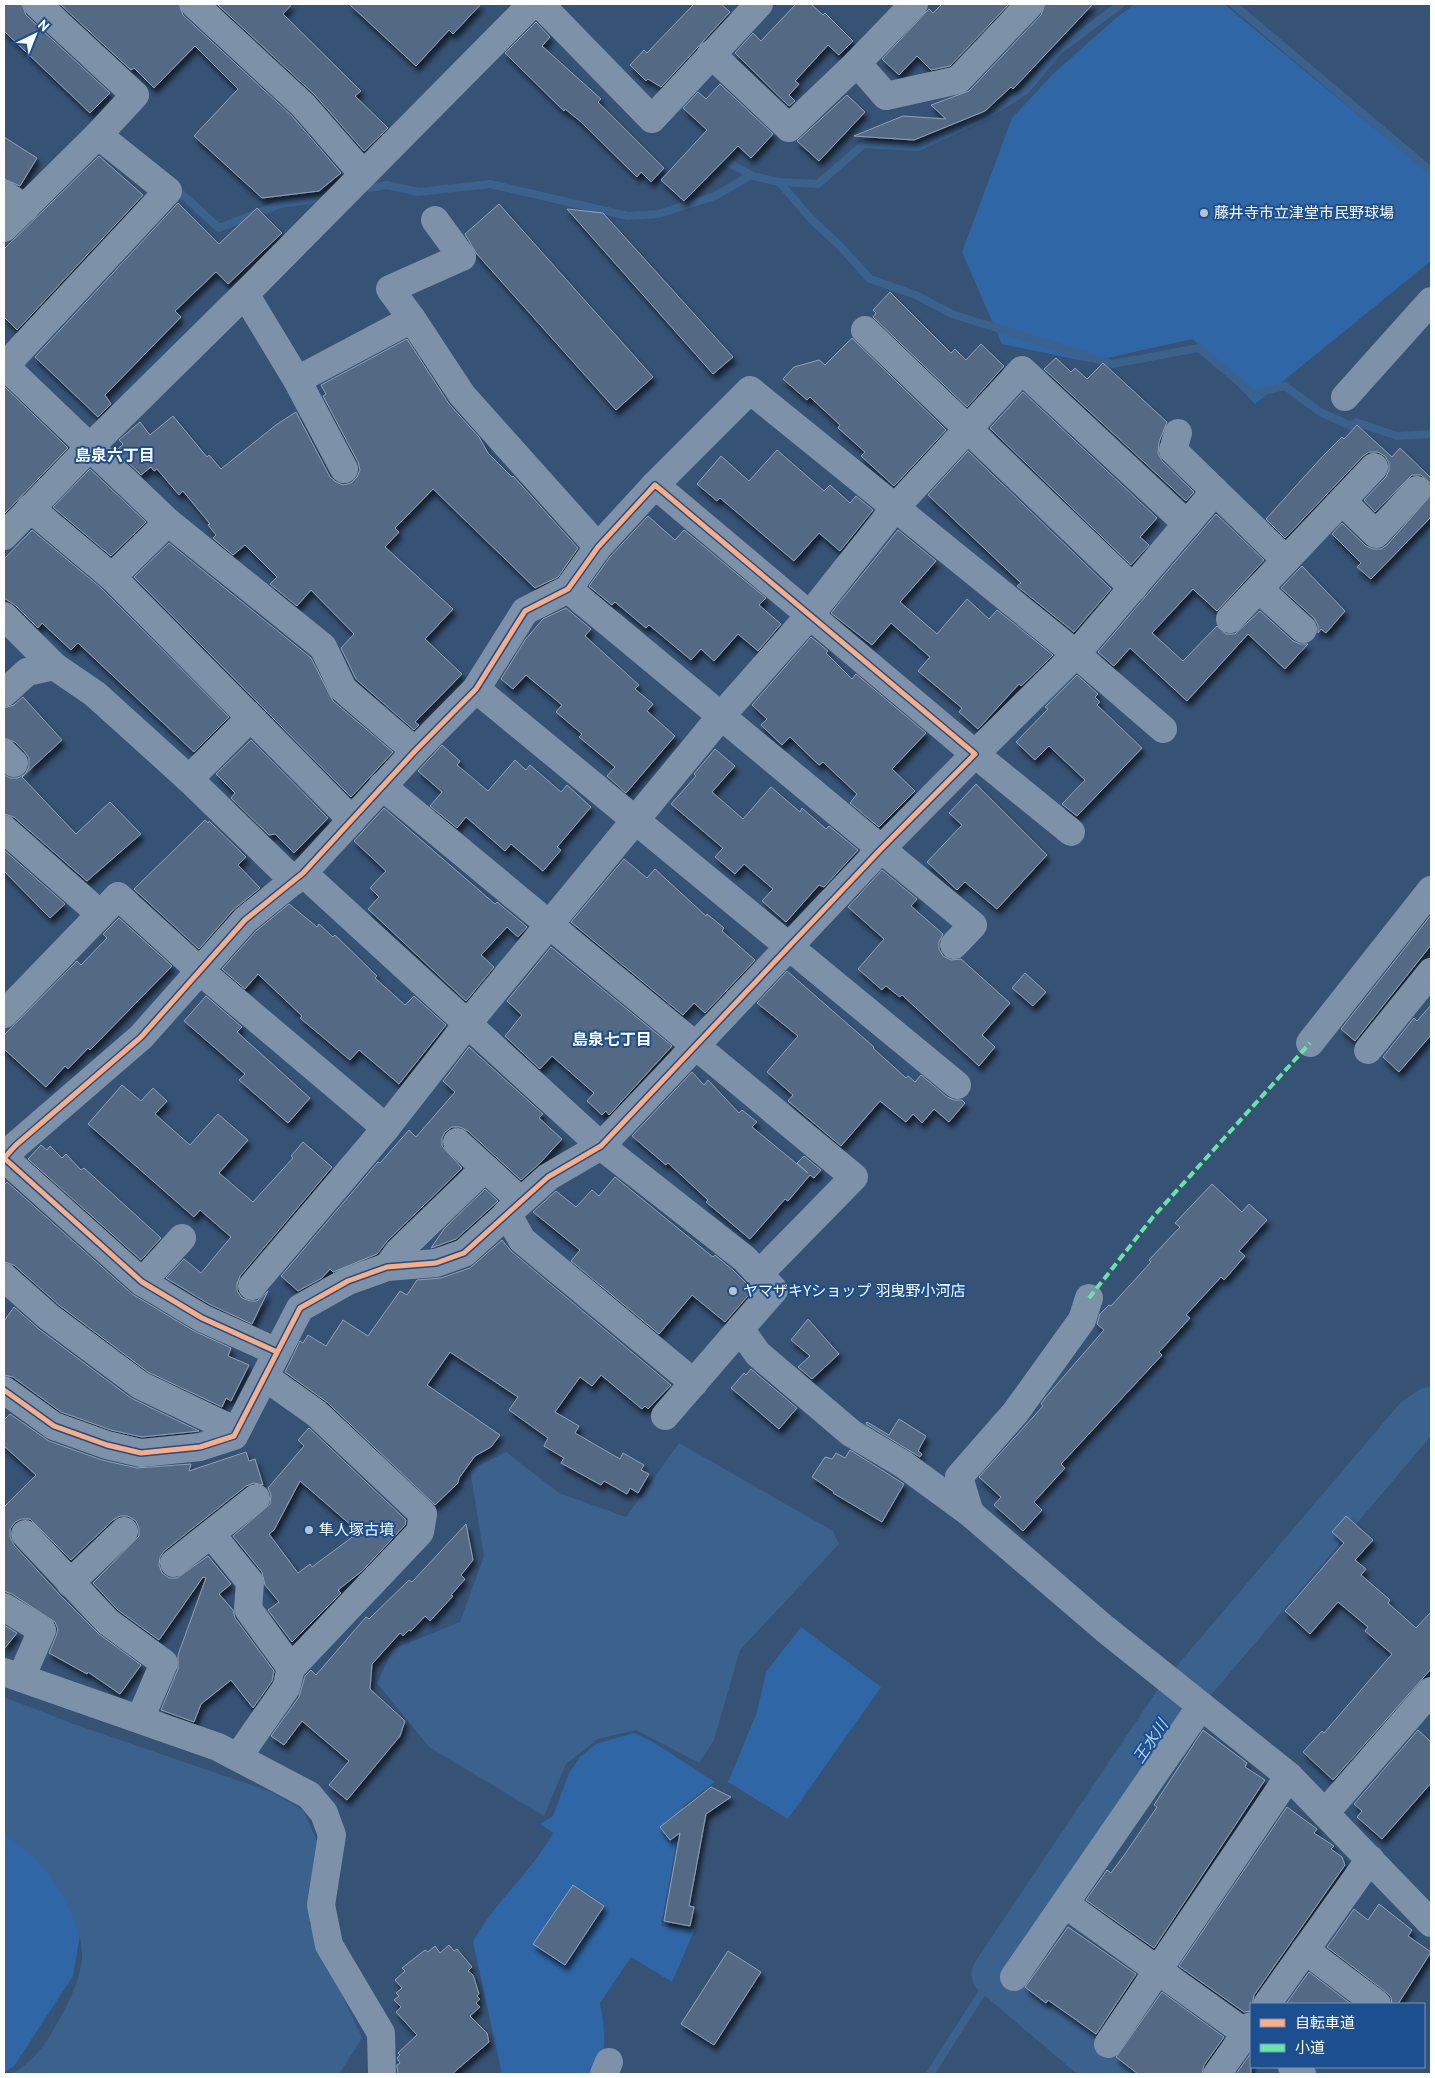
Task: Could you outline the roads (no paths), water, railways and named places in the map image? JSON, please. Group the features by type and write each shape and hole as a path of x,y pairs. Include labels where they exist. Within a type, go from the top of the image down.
{"street":[{"path":"4,228 14,201 98,135 135,95 37,4"},
{"path":"194,4 303,105 363,174"},
{"path":"4,536 89,448 245,294 532,4"},
{"path":"540,4 652,119 759,4"},
{"path":"712,54 789,128 857,64 914,4"},
{"path":"857,64 886,96 958,80 1030,4"},
{"path":"98,135 168,191 4,365 168,522 323,647 343,689 415,751"},
{"path":"435,220 462,257 390,289 462,395 598,547"},
{"path":"245,294 297,380 344,469"},
{"path":"1345,396 1431,301"},
{"path":"297,380 412,320"},
{"path":"865,330 1133,588"},
{"path":"252,1286 386,1128 468,1022 722,715 809,616 894,509 1022,370 1187,524"},
{"path":"277,1352 202,1318 142,1282 4,1158 16,1145 142,1037 245,920 299,877 382,786 476,689 525,611 568,589 598,547 655,485 750,390 894,509 1076,654 1163,729"},
{"path":"1178,432 1173,450 1286,560"},
{"path":"1230,619 1374,467"},
{"path":"655,485 809,616 1071,832"},
{"path":"1342,501 1376,534 1416,490"},
{"path":"4,1390 54,1426 107,1445 141,1453 200,1447 234,1436 300,1308 348,1280 387,1267 436,1263 464,1253 548,1177 601,1146 880,850 1076,654 1215,491"},
{"path":"30,508 112,577 352,820"},
{"path":"112,577 168,522"},
{"path":"568,589 722,715 880,850 972,925 954,945"},
{"path":"1259,589 1302,629"},
{"path":"4,616 54,666 95,694 299,877 468,1022 601,1146 745,1259 774,1290 665,1416"},
{"path":"4,693 27,672 54,666"},
{"path":"476,689 957,1085"},
{"path":"190,778 250,718"},
{"path":"382,786 854,1177 759,1274"},
{"path":"4,829 100,914"},
{"path":"1310,1043 1431,890"},
{"path":"4,1014 118,896 199,970 386,1128"},
{"path":"1368,1050 1431,972"},
{"path":"457,1142 485,1168 514,1207 522,1240 694,1382"},
{"path":"387,1267 398,1252 485,1168"},
{"path":"142,1282 182,1238"},
{"path":"4,1276 76,1338 140,1385 236,1431"},
{"path":"970,1513 959,1477 1015,1413 1082,1320 1089,1298"},
{"path":"740,1329 758,1354 851,1434 903,1464 970,1513 1105,1629 1289,1776 1326,1812 1431,1923"},
{"path":"238,1757 286,1688 291,1668 420,1532 423,1514 316,1413 265,1377"},
{"path":"174,1563 256,1498"},
{"path":"70,1583 124,1531"},
{"path":"25,1534 108,1622 164,1663 140,1719"},
{"path":"210,1534 250,1582 248,1609 291,1668"},
{"path":"4,1607 42,1630 12,1675 218,1747 310,1795 324,1813 332,1835 321,1905 329,1945 381,2032 382,2074"},
{"path":"1326,1812 1431,1691"},
{"path":"1014,1978 1201,1706"},
{"path":"1108,2044 1289,1776"},
{"path":"1268,2003 1370,1859"},
{"path":"1064,1904 1157,1971 1250,2032 1217,2074"},
{"path":"1305,1950 1376,2003"}],"waterway":[{"path":"779,182 818,184 864,144 918,147 987,115 1026,90 1058,51 1121,4"},
{"path":"1233,4 1431,171"},
{"path":"716,156 753,176 779,182 812,220 839,245 870,279 916,295 952,314 1112,364 1199,348 1253,394 1285,386 1320,412 1351,426 1356,422 1397,436 1431,434"},
{"path":"370,188 387,185 418,192 490,184 628,216 658,214 715,196 751,175"},
{"path":"174,187 219,228 280,204 321,198"},
{"name":"王水川","path":"1112,2074 994,1974 1179,1698 1416,1419 1431,1409"},
{"path":"930,2074 994,1974"}],"place":[{"name":"藤井寺市立津堂市民野球場","path":"1204,213"},
{"name":"ヤマザキYショップ 羽曳野小河店","path":"733,1291"},
{"name":"隼人塚古墳","path":"309,1530"}],"district":[{"name":"島泉六丁目","path":"115,455"},
{"name":"島泉七丁目","path":"612,1039"}]}
